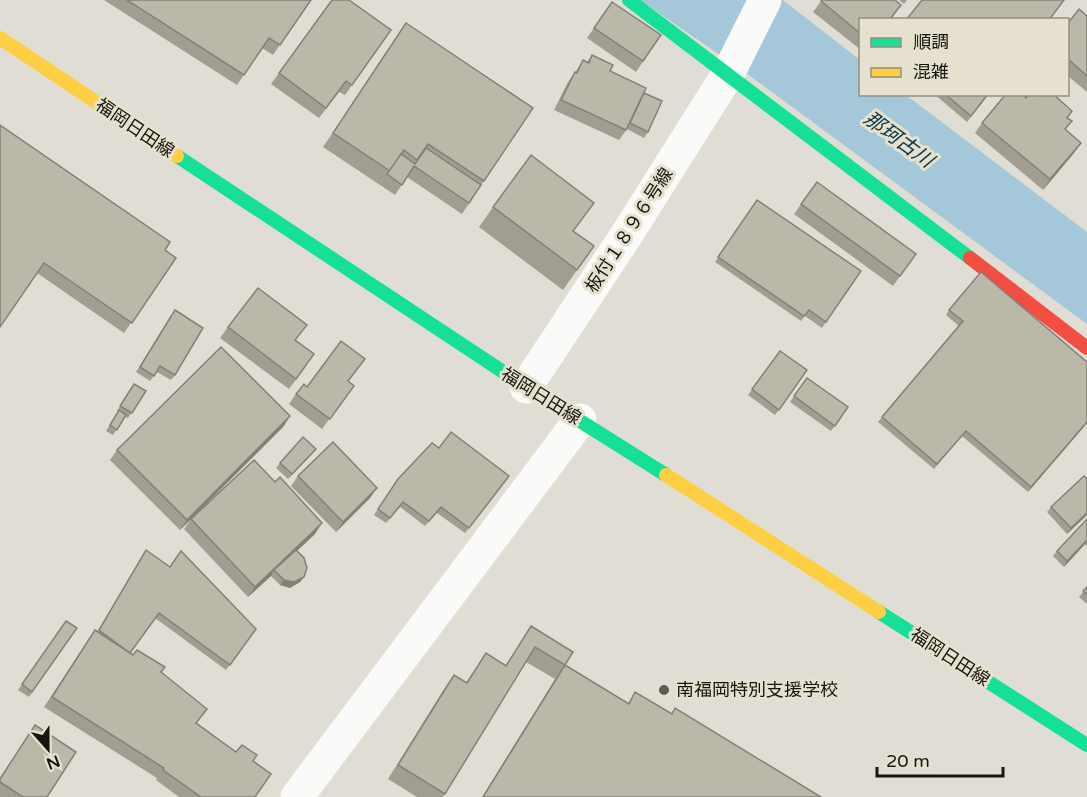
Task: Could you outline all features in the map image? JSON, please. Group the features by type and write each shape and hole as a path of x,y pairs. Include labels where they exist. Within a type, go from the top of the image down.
{"main road":[{"path":"629,0 729,72 1087,348"},
{"name":"福岡日田線","path":"4,47 526,387 1087,745"}],"street":[{"name":"板付１８９６号線","path":"526,387 627,234 729,72 765,0"},
{"path":"297,797 580,420"}],"water":[{"name":"那珂古川","path":"640,0 783,0 859,59 859,96 907,96 1087,232 1087,324 746,73"}],"building":[{"path":"127,0 311,0 280,45 269,38 244,75"},
{"path":"332,0 349,0 391,30 352,85 346,81 326,108 279,73"},
{"path":"895,0 901,5 891,18 859,18 859,32 821,1"},
{"path":"922,0 1064,0 1050,18 908,18"},
{"path":"612,2 661,35 643,61 594,28"},
{"path":"1079,9 1087,16 1087,76 1069,60 1069,22"},
{"path":"406,23 533,108 484,181 428,144 417,160 404,150 390,171 333,133"},
{"path":"592,55 613,65 610,71 646,88 626,130 561,100 583,60 589,63"},
{"path":"644,93 662,101 648,132 630,123"},
{"path":"947,96 986,96 971,116"},
{"path":"1004,96 1024,96 1026,98 1028,96 1055,96 1072,111 1067,118 1072,121 1065,129 1081,143 1050,179 982,123"},
{"path":"0,125 170,242 165,250 176,258 132,323 44,263 0,327"},
{"path":"426,148 481,185 469,203 414,166 402,185 387,174 401,154 415,164"},
{"path":"531,155 594,203 573,231 594,246 577,270 493,207"},
{"path":"817,182 916,254 900,276 801,204"},
{"path":"757,200 861,271 826,322 809,310 804,316 718,257"},
{"path":"981,272 1087,362 1087,422 1031,487 966,431 937,464 882,417 963,321 949,310"},
{"path":"258,288 307,325 295,340 314,354 296,379 228,327"},
{"path":"175,310 203,328 175,375 160,366 154,376 140,367"},
{"path":"341,341 365,359 348,381 354,386 330,419 296,394 304,384 307,387"},
{"path":"221,347 290,416 187,520 117,450"},
{"path":"780,351 807,370 779,410 752,389"},
{"path":"807,378 848,407 835,426 794,396"},
{"path":"134,384 146,391 132,413 120,406"},
{"path":"119,410 126,415 117,430 110,425"},
{"path":"451,432 509,476 469,528 441,507 429,521 403,502 390,518 378,509 398,479 432,443 439,448"},
{"path":"303,437 316,449 292,474 280,463"},
{"path":"333,442 377,488 343,522 298,476"},
{"path":"254,460 275,482 280,477 322,523 255,587 191,519"},
{"path":"1084,476 1087,479 1087,513 1071,528 1051,507"},
{"path":"1087,519 1087,540 1067,561 1057,551"},
{"path":"146,550 170,567 181,551 256,629 230,665 159,613 130,653 99,630"},
{"path":"296,550 304,558 307,568 304,577 294,582 284,580 274,570"},
{"path":"66,621 77,628 32,692 22,684"},
{"path":"531,626 573,652 565,665 535,647 445,794 398,765 454,675 467,683 486,653 506,666"},
{"path":"95,630 133,655 137,650 165,667 161,672 207,709 196,723 236,752 242,745 257,755 253,761 271,774 255,797 201,797 163,770 164,768 52,697"},
{"path":"565,665 629,704 635,692 672,714 675,708 821,797 483,797"},
{"path":"35,725 76,752 47,797 23,797 0,782 0,779"}],"traffic: fast":[{"path":"629,0 970,258"},
{"path":"177,156 526,387 666,475"},
{"path":"879,612 1087,745"}],"traffic: slow":[{"path":"0,38 177,156"},
{"path":"666,475 879,612"}],"traffic: jam":[{"path":"970,258 1087,348"}],"place":[{"name":"南福岡特別支援学校","path":"664,690"}]}
